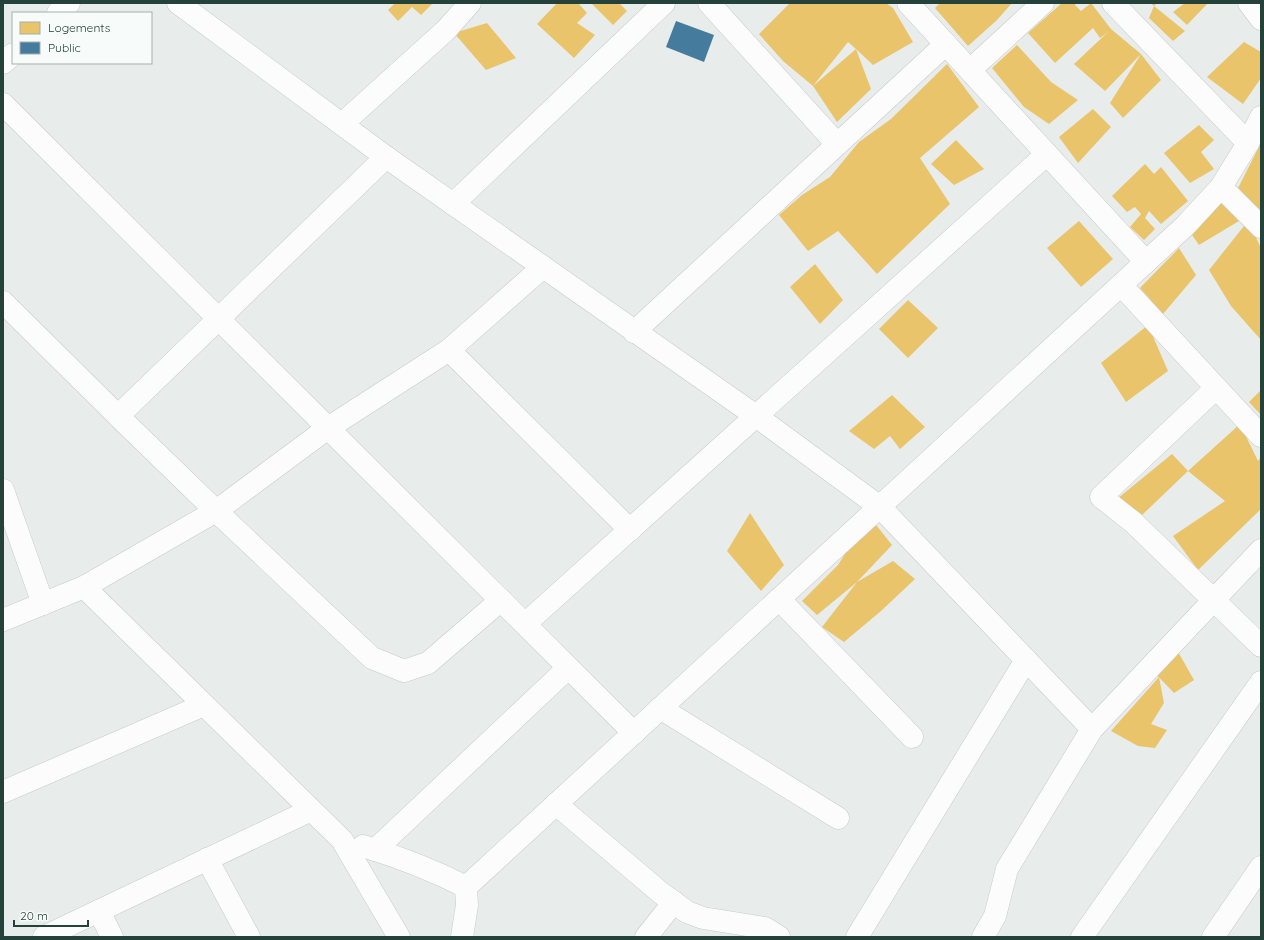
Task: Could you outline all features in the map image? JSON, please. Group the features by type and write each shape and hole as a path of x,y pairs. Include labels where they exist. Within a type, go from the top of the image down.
{"street":[{"path":"59,12 69,3"},
{"path":"178,3 386,157 756,416 880,507 1092,729"},
{"path":"342,124 446,30 470,3"},
{"path":"453,204 664,3"},
{"path":"709,3 837,144"},
{"path":"908,3 1146,262"},
{"path":"970,70 1043,3"},
{"path":"1113,3 1248,143"},
{"path":"1248,3 1261,19"},
{"path":"634,332 946,44"},
{"path":"3,63 12,55"},
{"path":"3,104 634,733"},
{"path":"466,887 1185,226 1221,187 1248,143 1261,117"},
{"path":"525,624 1047,154"},
{"path":"118,416 386,157"},
{"path":"1221,187 1261,227"},
{"path":"3,620 84,588 216,511 328,428 449,350 543,267"},
{"path":"1121,285 1261,436"},
{"path":"3,302 216,511 372,658 404,671 428,663 501,600"},
{"path":"449,350 630,530"},
{"path":"1216,388 1101,497 1133,522 1261,646"},
{"path":"3,490 43,604"},
{"path":"983,937 995,916 1007,869 1092,729 1261,550"},
{"path":"84,588 342,840 399,937"},
{"path":"779,599 912,737"},
{"path":"857,937 1026,660"},
{"path":"375,850 568,668"},
{"path":"1082,937 1261,682"},
{"path":"3,792 204,705"},
{"path":"660,708 838,818"},
{"path":"556,804 661,893 687,912 703,918 765,928 779,937"},
{"path":"44,937 311,810"},
{"path":"342,840 375,850 440,874 466,887"},
{"path":"207,859 249,937"},
{"path":"1213,937 1261,867"},
{"path":"462,937 468,905 466,887"},
{"path":"646,937 674,902"},
{"path":"99,911 112,937"}],"building: Logements":[{"path":"393,3 433,3 421,15 412,7 398,21 388,10 394,4"},
{"path":"557,3 580,3 579,4 587,13 577,23 595,35 574,58 537,24"},
{"path":"591,3 619,3 627,11 613,25"},
{"path":"790,3 886,3 893,8 913,42 873,65 848,42 813,86 783,61 759,34"},
{"path":"940,3 1012,3 997,20 968,46 935,8"},
{"path":"1062,3 1076,3 1075,5 1081,11 1091,3 1111,29 1141,54 1105,91 1074,64 1108,32 1100,38 1093,28 1055,63 1028,33"},
{"path":"1185,3 1208,3 1187,25 1173,12"},
{"path":"1154,6 1185,31 1173,41 1149,18"},
{"path":"487,23 516,58 486,70 454,33"},
{"path":"1244,42 1261,52 1261,78 1243,104 1207,77"},
{"path":"1017,45 1051,82 1078,100 1049,124 1024,107 992,68"},
{"path":"856,49 871,89 837,122 813,86"},
{"path":"1141,54 1161,80 1123,118 1110,103"},
{"path":"947,64 979,107 920,158 950,204 877,274 838,231 808,251 779,215 802,195 830,177 859,142 891,119"},
{"path":"1093,109 1111,127 1078,163 1059,137"},
{"path":"1199,125 1214,140 1201,152 1214,169 1190,183 1164,153"},
{"path":"956,140 984,169 954,185 931,164"},
{"path":"1261,143 1261,211 1238,188"},
{"path":"1145,164 1154,174 1161,167 1188,201 1161,224 1149,211 1145,218 1155,229 1144,240 1130,227 1141,214 1135,207 1127,212 1112,196"},
{"path":"1225,194 1244,218 1199,245 1188,229"},
{"path":"1079,221 1113,259 1081,287 1047,248"},
{"path":"1248,221 1261,248 1261,340 1231,306 1209,270"},
{"path":"1179,248 1196,275 1163,314 1140,288"},
{"path":"815,264 843,300 820,324 790,287"},
{"path":"908,300 938,328 908,358 879,329"},
{"path":"1148,325 1168,371 1126,402 1101,363"},
{"path":"1261,390 1261,415 1249,402"},
{"path":"892,395 925,427 900,449 890,436 874,449 849,431"},
{"path":"1240,424 1258,461 1261,457 1261,509 1198,570 1173,536 1225,501 1188,471"},
{"path":"1172,454 1188,471 1141,516 1117,499"},
{"path":"750,513 784,565 761,591 727,551"},
{"path":"869,516 892,545 857,582 817,615 802,601 838,565"},
{"path":"893,561 915,579 881,611 844,642 822,627 857,582"},
{"path":"1173,643 1194,680 1174,693 1150,668"},
{"path":"1159,677 1164,703 1151,724 1167,730 1155,748 1138,746 1111,731"}],"building: Public":[{"path":"676,21 714,35 704,62 666,47"}]}
